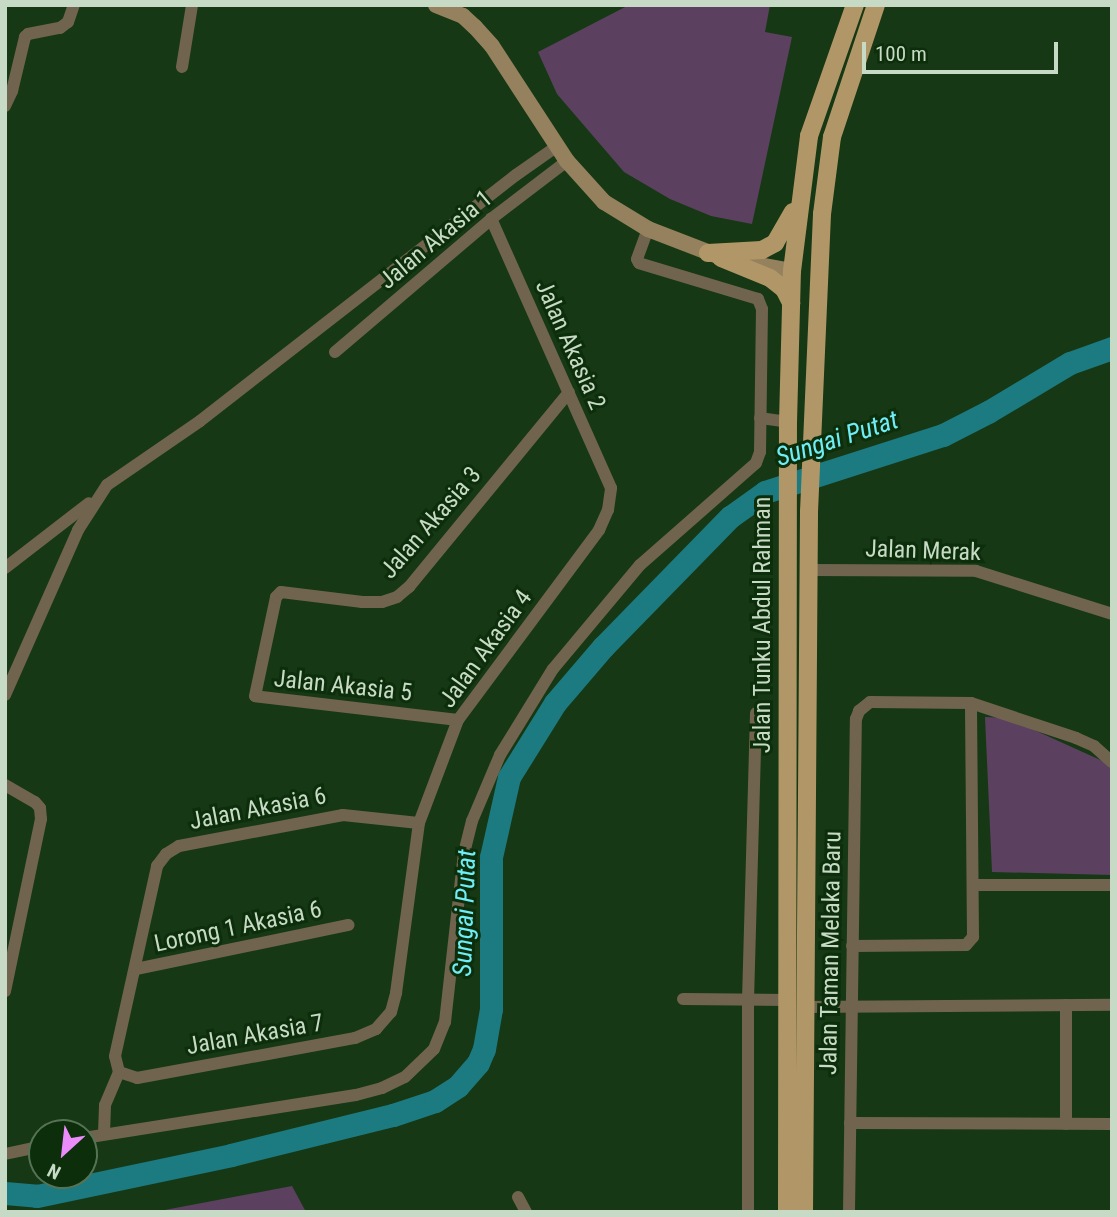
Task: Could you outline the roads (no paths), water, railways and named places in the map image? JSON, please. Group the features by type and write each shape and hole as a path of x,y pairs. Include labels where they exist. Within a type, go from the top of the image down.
{"main road":[{"path":"436,5 463,16 492,46 567,162 604,202 648,229 770,278 784,289 791,303"},
{"name":"Jalan Tunku Abdul Rahman","path":"787,1212 788,422 792,271 802,170 818,106 855,5"},
{"name":"Jalan Tunku Abdul Rahman","path":"804,1212 809,512 822,214 832,136 876,5"},
{"path":"708,253 792,271 800,265 809,248 816,185 832,136"},
{"path":"708,253 747,253 775,243 793,211 802,170"},
{"path":"792,271 808,300 813,421"}],"street":[{"path":"5,106 12,91 25,37 60,28 68,22 74,5"},
{"path":"182,67 192,5"},
{"path":"5,568 95,499 120,475 200,421 516,174 556,146"},
{"name":"Jalan Akasia 1","path":"335,352 491,219 567,162"},
{"name":"Jalan Akasia 2","path":"491,219 611,488"},
{"path":"98,1135 356,1095 382,1088 405,1077 434,1049 445,1022 464,853 472,821 500,755 553,669 639,565 756,463 760,452 762,309 758,299 639,263 648,229"},
{"name":"Jalan Akasia 3","path":"286,592 362,602 382,602 397,597 569,392"},
{"path":"760,418 788,422"},
{"name":"Jalan Akasia 4","path":"391,1013 419,823 458,720 599,530 608,510 611,488"},
{"path":"5,695 78,530 95,499"},
{"name":"Jalan Merak","path":"810,569 976,571 1112,614"},
{"name":"Jalan Akasia 5","path":"286,592 281,592 276,597 255,696 458,720"},
{"name":"Jalan Taman Melaka Baru","path":"849,1212 856,719 859,711 870,702 971,703"},
{"path":"852,946 966,945 973,937 975,885 971,703 1076,738 1094,746 1112,762"},
{"path":"748,1212 748,1000 756,713"},
{"path":"5,785 35,802 40,808 41,819 5,991"},
{"name":"Jalan Akasia 6","path":"119,1072 115,1056 157,866 166,854 179,846 343,815 419,823"},
{"path":"975,885 1112,885"},
{"name":"Lorong 1 Akasia 6","path":"135,969 349,925"},
{"path":"683,999 787,1000"},
{"path":"1066,1005 1066,1124"},
{"path":"804,1007 1112,1005"},
{"name":"Jalan Akasia 7","path":"119,1072 137,1078 355,1038 376,1029 391,1013"},
{"path":"104,1134 105,1105 119,1072"},
{"path":"850,1123 1112,1124"},
{"path":"5,1154 28,1149"},
{"path":"518,1198 526,1212"}],"waterway":[{"name":"Sungai Putat","path":"5,1193 37,1196 231,1155 393,1115 435,1101 458,1086 478,1063 484,1049 491,1009 491,857 509,777 555,703 603,647 730,517 765,492 943,435 988,412 1070,363 1112,348"}]}
